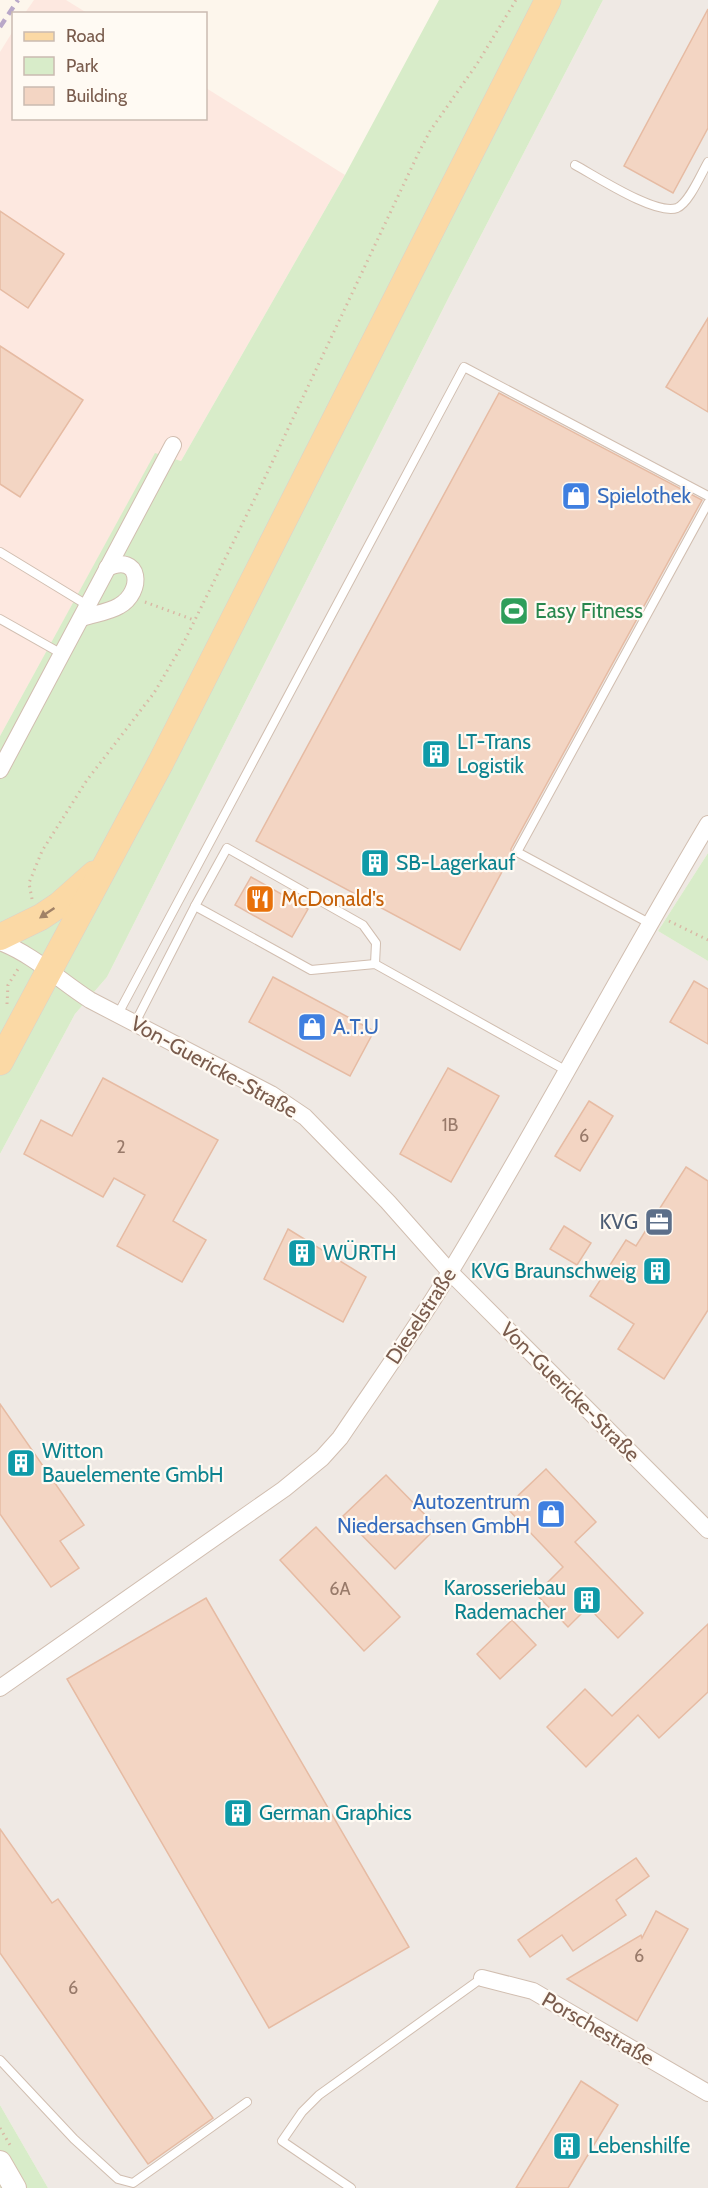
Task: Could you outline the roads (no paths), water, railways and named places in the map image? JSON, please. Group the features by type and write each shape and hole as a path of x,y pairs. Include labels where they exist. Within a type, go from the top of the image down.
{"main road":[{"path":"0,1062 108,862 216,653 548,0"},
{"path":"0,937 39,918 59,905 108,862"},
{"path":"0,2162 15,2188"}],"street":[{"path":"0,770 172,446"},
{"path":"84,611 120,606 129,597 137,582 135,571 127,565 118,563 107,568"},
{"name":"Dieselstraße","path":"0,1688 284,1489 322,1458 340,1438 450,1272 708,824"},
{"name":"Von-Guericke-Straße","path":"0,942 26,954 76,992 291,1106 322,1133 450,1272 708,1530"},
{"name":"Porschestraße","path":"482,1978 533,1991 708,2092"}],"lane":[{"path":"575,165 644,203 669,209 678,208 686,200 708,162"},
{"path":"118,1014 464,367 708,496"},
{"path":"652,918 516,852 708,503"},
{"path":"0,552 84,611"},
{"path":"0,619 63,655"},
{"path":"135,1023 227,848 363,925 376,943 375,964"},
{"path":"195,906 311,970 375,964 567,1071"},
{"path":"351,2188 282,2141 302,2112 319,2095 482,1978"},
{"path":"0,2060 74,2139 118,2179 133,2183 247,2102"}],"railway":[{"path":"0,27 18,0"}],"place":[{"name":"Spielothek","path":"576,496"},
{"name":"Easy Fitness","path":"514,611"},
{"name":"LT-Trans Logistik","path":"436,754"},
{"name":"SB-Lagerkauf","path":"375,863"},
{"name":"McDonald's","path":"260,899"},
{"name":"A.T.U","path":"312,1027"},
{"name":"KVG","path":"659,1222"},
{"name":"WÜRTH","path":"302,1253"},
{"name":"KVG Braunschweig","path":"657,1271"},
{"name":"Witton Bauelemente GmbH","path":"21,1463"},
{"name":"Autozentrum Niedersachsen GmbH","path":"551,1514"},
{"name":"Karosseriebau Rademacher","path":"587,1600"},
{"name":"German Graphics","path":"238,1813"},
{"name":"Lebenshilfe","path":"567,2146"}]}
